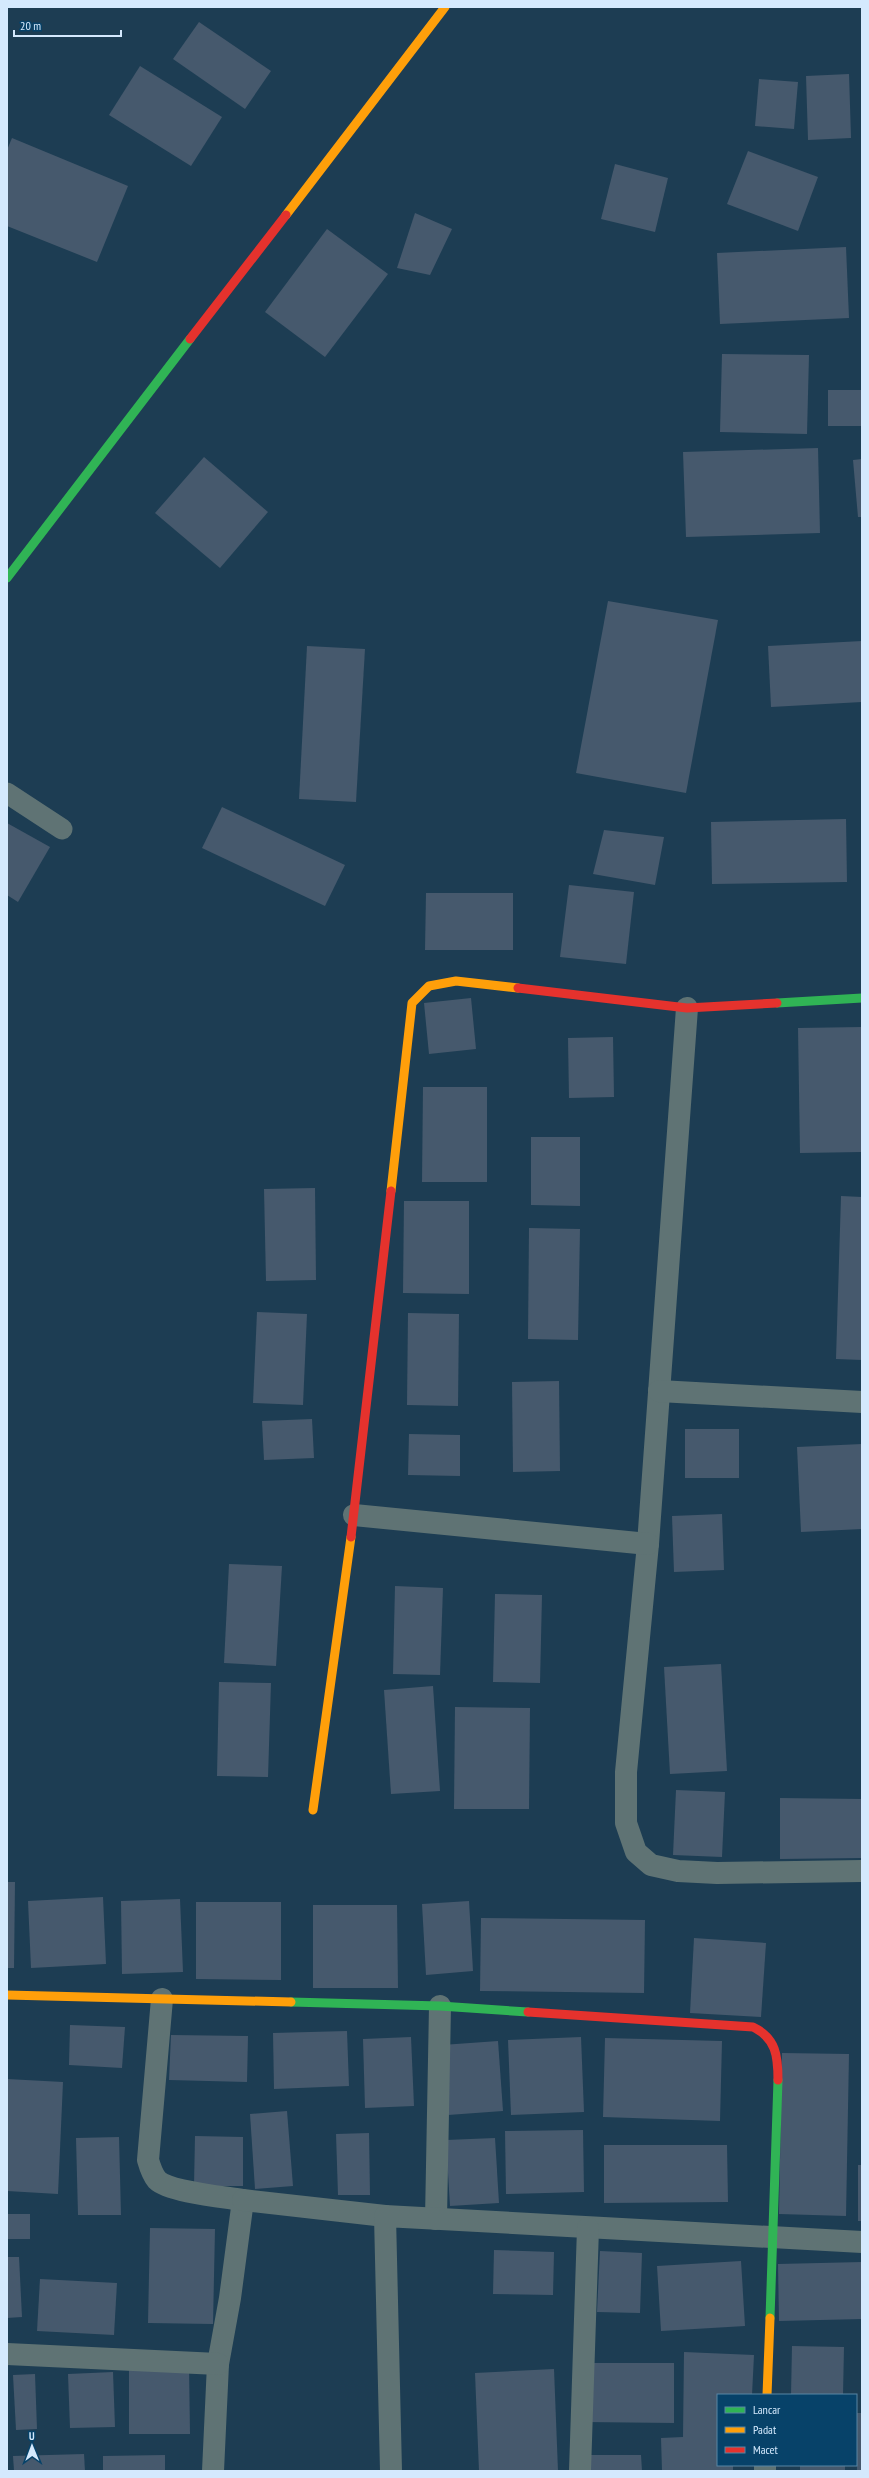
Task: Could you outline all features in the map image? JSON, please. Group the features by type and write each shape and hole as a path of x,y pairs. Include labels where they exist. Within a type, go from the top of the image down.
{"main road":[{"path":"7,578 445,7"},
{"path":"313,1810 354,1515 412,1003 429,986 456,981 687,1008 862,998"},
{"path":"7,1995 440,2006 753,2027 767,2033 777,2053 778,2067 771,2238 767,2394"}],"street":[{"path":"687,1008 648,1544 626,1772 626,1823 636,1852 652,1865 678,1871 717,1873 862,1871"},
{"path":"659,1391 862,1402"},
{"path":"354,1515 648,1544"},
{"path":"162,1999 148,2160 152,2172 158,2181 170,2186 243,2200 385,2216 862,2242"},
{"path":"436,2219 440,2006"},
{"path":"213,2471 218,2364 230,2298 243,2200"},
{"path":"385,2216 391,2471"},
{"path":"580,2471 588,2228"},
{"path":"7,2354 218,2364"}],"lane":[{"path":"7,793 62,829"}],"building":[{"path":"199,22 271,71 245,109 173,59"},
{"path":"140,66 222,117 191,166 109,115"},
{"path":"849,74 851,138 808,140 806,76"},
{"path":"759,79 798,82 794,129 755,126"},
{"path":"12,138 128,186 97,262 7,226 7,150"},
{"path":"748,151 818,177 798,231 727,204"},
{"path":"615,164 668,178 655,232 601,219"},
{"path":"415,213 452,229 430,275 397,268"},
{"path":"327,229 388,274 325,357 265,312"},
{"path":"846,247 849,318 720,324 717,253"},
{"path":"722,354 809,355 807,434 720,432"},
{"path":"828,390 862,390 862,426 828,426"},
{"path":"818,448 820,533 686,537 683,452"},
{"path":"204,457 268,512 220,568 155,513"},
{"path":"862,459 862,517 858,517 853,460"},
{"path":"608,601 718,620 686,793 576,773"},
{"path":"862,641 862,702 771,707 768,646"},
{"path":"307,646 365,649 356,802 299,799"},
{"path":"222,807 345,865 325,906 202,848"},
{"path":"846,819 847,882 712,884 711,822"},
{"path":"7,823 50,847 18,902 7,895"},
{"path":"604,830 664,837 655,885 593,874"},
{"path":"569,885 634,892 626,964 560,957"},
{"path":"426,893 513,893 513,950 425,950"},
{"path":"471,998 476,1049 429,1054 424,1003"},
{"path":"862,1027 862,1152 800,1153 798,1028"},
{"path":"613,1037 614,1097 569,1098 568,1038"},
{"path":"423,1087 487,1087 487,1182 422,1182"},
{"path":"531,1137 580,1137 580,1206 531,1205"},
{"path":"315,1188 316,1280 266,1281 264,1189"},
{"path":"841,1196 862,1197 862,1360 836,1359"},
{"path":"404,1201 469,1201 469,1294 403,1293"},
{"path":"529,1228 580,1229 578,1340 528,1339"},
{"path":"257,1312 307,1314 303,1405 253,1403"},
{"path":"408,1313 459,1314 458,1406 407,1405"},
{"path":"559,1381 560,1471 513,1472 512,1382"},
{"path":"312,1419 314,1458 264,1460 262,1421"},
{"path":"685,1429 739,1429 739,1478 685,1478"},
{"path":"409,1434 460,1435 460,1476 408,1475"},
{"path":"862,1444 862,1529 801,1532 797,1447"},
{"path":"722,1514 724,1570 674,1572 672,1516"},
{"path":"229,1564 282,1566 276,1666 224,1663"},
{"path":"395,1586 443,1588 440,1675 393,1674"},
{"path":"495,1594 542,1595 540,1683 493,1682"},
{"path":"721,1664 727,1771 670,1774 664,1667"},
{"path":"219,1682 271,1683 268,1777 217,1776"},
{"path":"433,1686 440,1791 391,1794 384,1690"},
{"path":"455,1707 530,1708 529,1809 454,1809"},
{"path":"676,1790 725,1792 722,1857 673,1855"},
{"path":"780,1798 862,1799 862,1858 780,1859"},
{"path":"7,1882 15,1882 14,1968 7,1968"},
{"path":"103,1897 106,1964 31,1968 28,1901"},
{"path":"180,1899 183,1972 122,1974 121,1901"},
{"path":"469,1901 473,1971 426,1975 422,1904"},
{"path":"196,1902 281,1902 281,1980 196,1979"},
{"path":"313,1905 397,1905 398,1988 313,1988"},
{"path":"481,1918 645,1920 644,1993 480,1991"},
{"path":"694,1938 766,1943 761,2017 690,2013"},
{"path":"70,2025 125,2027 122,2068 69,2065"},
{"path":"347,2031 349,2086 274,2089 273,2033"},
{"path":"171,2035 248,2036 247,2082 169,2080"},
{"path":"411,2037 414,2106 365,2108 363,2039"},
{"path":"581,2037 584,2112 511,2115 508,2040"},
{"path":"605,2038 722,2041 720,2121 603,2117"},
{"path":"498,2041 503,2111 448,2115 442,2045"},
{"path":"782,2053 849,2054 846,2216 779,2214"},
{"path":"7,2079 63,2082 58,2194 7,2191"},
{"path":"287,2111 293,2186 255,2189 250,2114"},
{"path":"583,2130 584,2192 506,2194 505,2131"},
{"path":"369,2133 370,2195 338,2195 336,2134"},
{"path":"195,2136 243,2137 243,2186 194,2186"},
{"path":"119,2137 121,2215 78,2215 76,2138"},
{"path":"495,2138 499,2203 450,2206 446,2140"},
{"path":"604,2145 727,2145 728,2202 604,2203"},
{"path":"858,2165 862,2165 862,2221 858,2221"},
{"path":"7,2214 30,2214 30,2239 7,2239"},
{"path":"150,2228 215,2229 213,2324 148,2323"},
{"path":"494,2250 554,2252 553,2295 493,2294"},
{"path":"600,2251 642,2253 640,2313 597,2312"},
{"path":"7,2257 19,2257 22,2317 7,2318"},
{"path":"741,2261 745,2326 661,2331 657,2266"},
{"path":"862,2262 862,2319 779,2321 778,2264"},
{"path":"40,2279 117,2283 114,2335 37,2331"},
{"path":"792,2346 844,2347 843,2394 791,2394"},
{"path":"684,2352 754,2355 752,2394 717,2394 717,2466 733,2466 733,2471 662,2471 661,2438 683,2437"},
{"path":"584,2363 674,2363 674,2423 584,2422"},
{"path":"129,2365 189,2365 190,2434 129,2434"},
{"path":"554,2369 558,2471 479,2471 475,2373"},
{"path":"113,2372 115,2427 70,2428 68,2374"},
{"path":"35,2374 37,2429 16,2430 13,2375"},
{"path":"857,2413 862,2413 862,2471 857,2471"},
{"path":"84,2454 85,2471 14,2471 13,2456"},
{"path":"165,2455 165,2471 103,2471 103,2456"},
{"path":"591,2455 641,2455 642,2471 591,2471"},
{"path":"800,2466 845,2466 845,2471 800,2471"}],"traffic: fast":[{"path":"7,578 190,339"},
{"path":"777,1003 862,998"},
{"path":"291,2002 440,2006 528,2012"},
{"path":"770,2318 778,2080"}],"traffic: slow":[{"path":"286,215 445,7"},
{"path":"391,1191 412,1003 429,986 456,981 518,988"},
{"path":"313,1810 351,1537"},
{"path":"7,1995 291,2002"},
{"path":"767,2394 770,2318"}],"traffic: jam":[{"path":"190,339 286,215"},
{"path":"518,988 687,1008 777,1003"},
{"path":"351,1537 391,1191"},
{"path":"528,2012 753,2027 761,2031 771,2042 776,2056 778,2080"}]}
